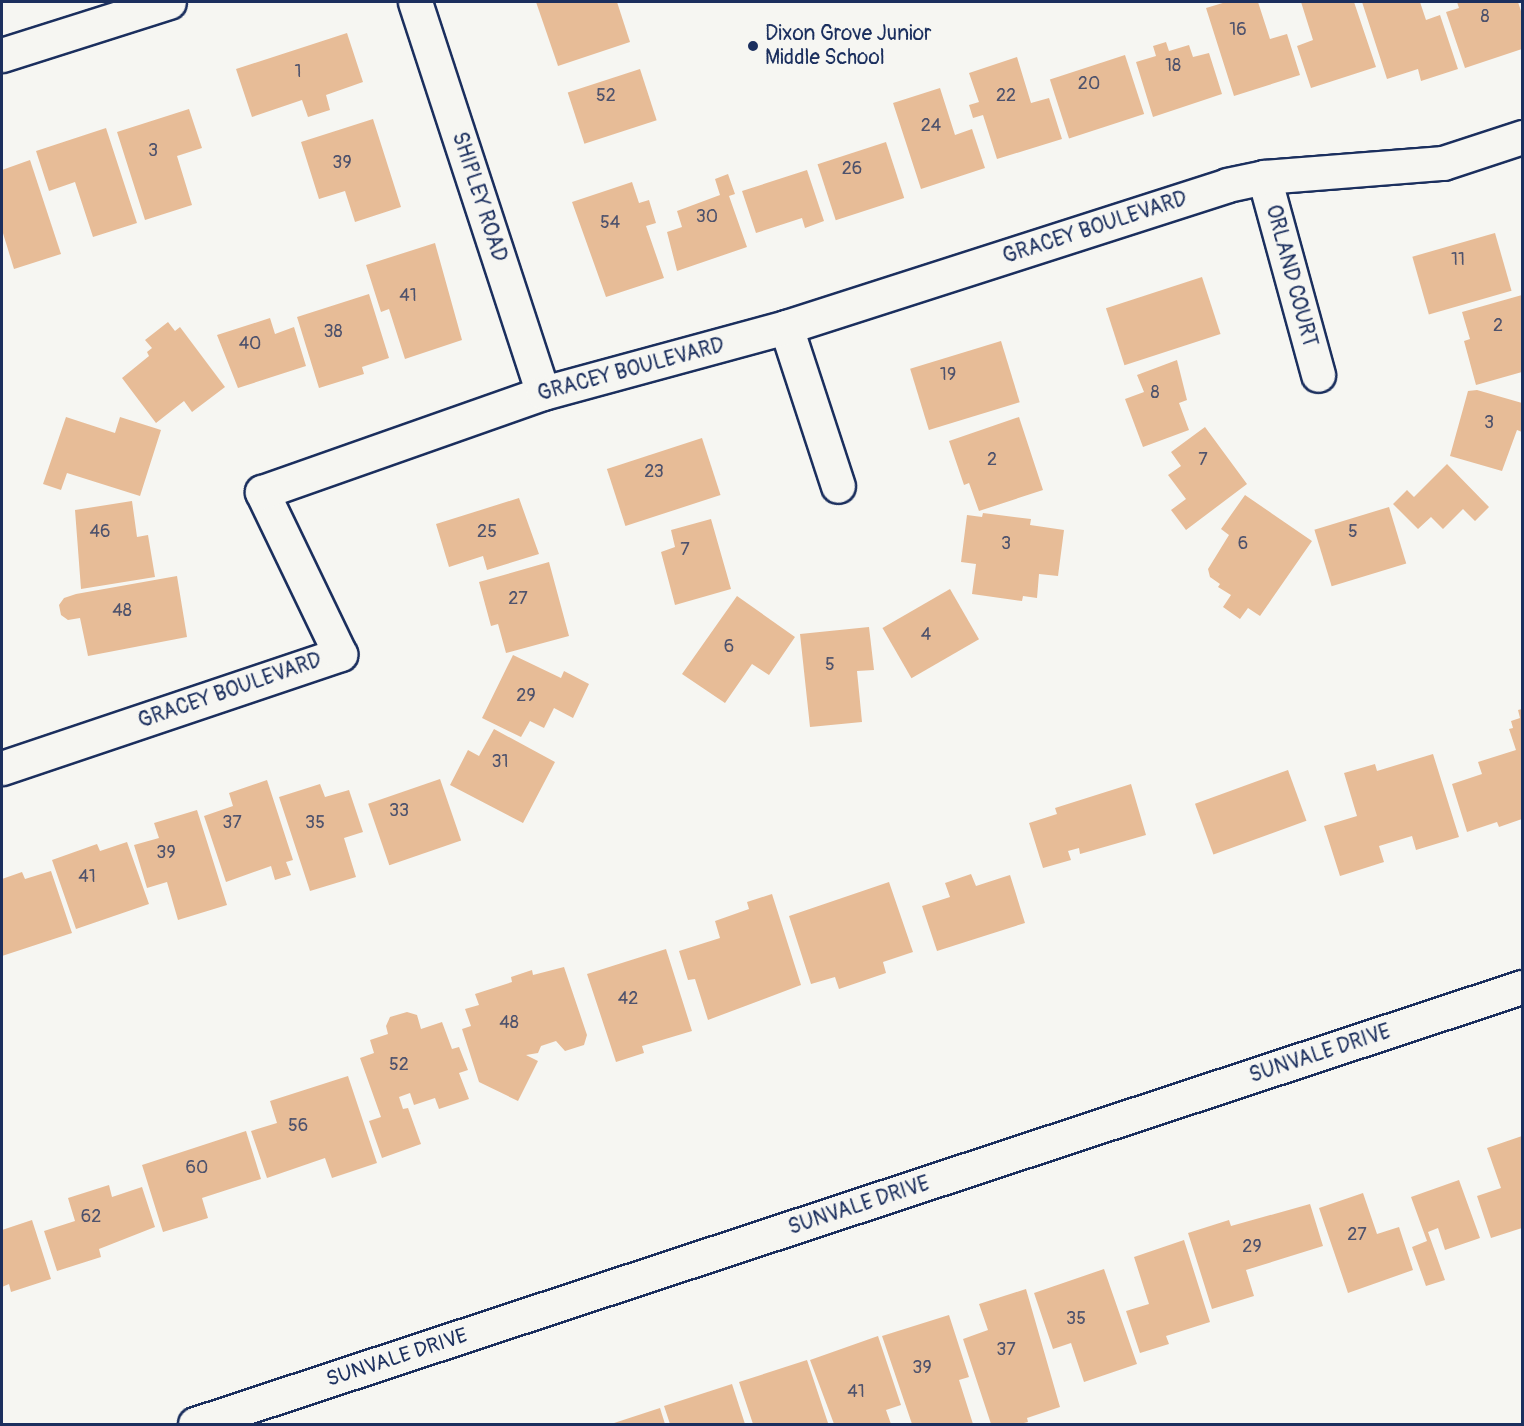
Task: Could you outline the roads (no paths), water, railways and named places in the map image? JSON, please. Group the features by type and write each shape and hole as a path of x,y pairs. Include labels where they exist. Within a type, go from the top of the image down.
{"street":[{"path":"2,55 169,2"},
{"name":"SHIPLEY ROAD","path":"415,2 543,393"},
{"name":"GRACEY BOULEVARD","path":"2,768 340,654 262,492 543,393 786,327 1227,185 1264,177 1443,163 1522,137"},
{"name":"ORLAND COURT","path":"1264,177 1318,375"},
{"path":"786,327 838,486"},
{"name":"SUNVALE DRIVE","path":"195,1425 1522,987"}],"place":[{"name":"Dixon Grove Junior Middle School","path":"753,46"}]}
